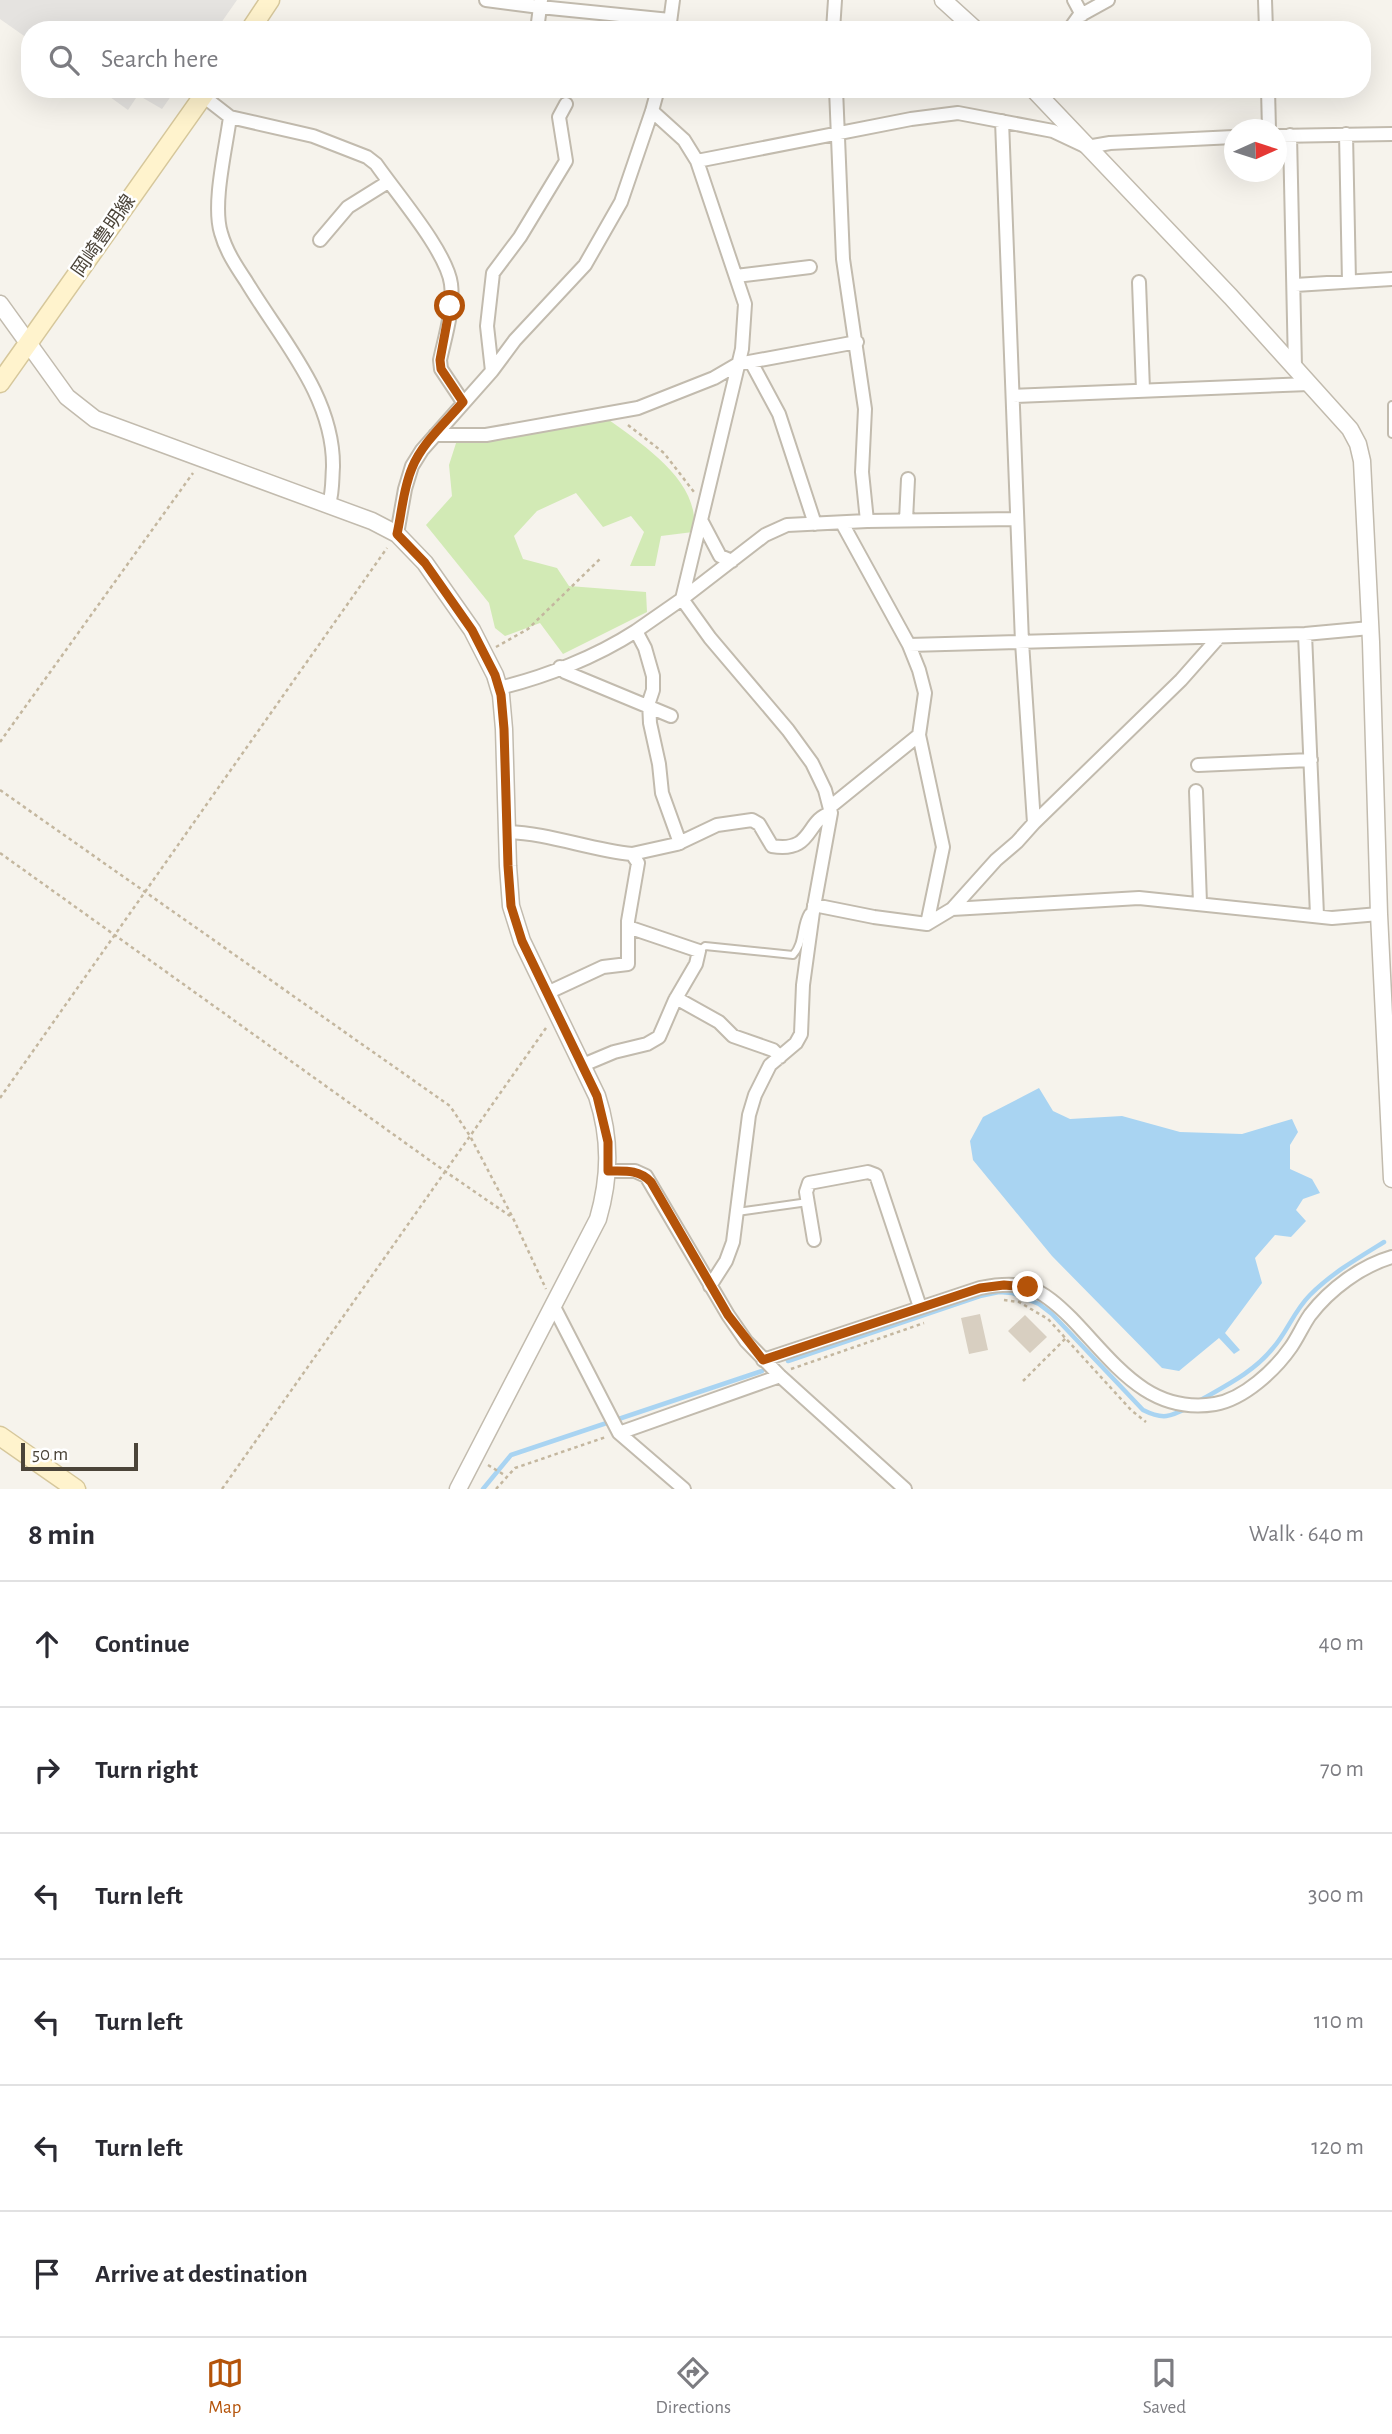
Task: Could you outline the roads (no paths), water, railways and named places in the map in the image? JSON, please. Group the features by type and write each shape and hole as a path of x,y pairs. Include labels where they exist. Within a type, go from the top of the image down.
{"main road":[{"path":"256,21 270,0"},
{"name":"岡崎豊明線","path":"0,383 201,98"},
{"path":"0,1436 76,1489"}],"street":[{"path":"485,0 541,4 645,21"},
{"path":"670,21 673,0"},
{"path":"834,21 835,0"},
{"path":"943,0 959,7"},
{"path":"1074,0 1082,15"},
{"path":"1077,21 1108,0"},
{"path":"1265,0 1266,21"},
{"path":"210,98 230,117 313,136 367,157 376,164 446,268 451,284 450,306 440,360 441,369 463,402"},
{"path":"397,534 412,466 515,340 585,265 621,202 656,98"},
{"path":"836,98 843,259 857,342 864,409 862,472 867,521"},
{"path":"1042,98 1231,296 1350,429 1358,444 1364,501 1370,628 1379,914 1392,1179"},
{"path":"1268,98 1269,119"},
{"path":"492,371 487,326 493,273 520,237 566,161 559,117 566,104"},
{"path":"652,111 684,140 697,161 745,304 745,363 705,504 682,599 710,638 788,730 811,763 831,810 803,985 801,1034 796,1043 770,1065 755,1095 749,1115 733,1242 726,1261 710,1286"},
{"path":"697,161 911,119 958,113 1054,131 1087,147 1110,143 1224,137"},
{"path":"230,117 218,207 221,235 266,315 310,381 330,430 333,469 329,504"},
{"path":"1002,121 1022,642 1034,823"},
{"path":"1346,134 1349,282"},
{"path":"1287,135 1392,134"},
{"path":"320,240 348,207 388,182"},
{"path":"1286,182 1294,285 1295,367"},
{"path":"736,276 810,267"},
{"path":"1294,285 1392,279"},
{"path":"1139,282 1143,390"},
{"path":"0,304 67,397 94,419 329,504 397,534 425,563 472,630 499,688 504,729 511,906 522,941 597,1096 608,1142 608,1171 598,1219 458,1489"},
{"path":"435,435 486,435 615,413 649,404 745,363 857,342"},
{"path":"745,363 779,414 815,524"},
{"path":"1013,396 1309,384"},
{"path":"906,520 908,479"},
{"path":"499,688 618,643 682,599 765,535 788,525 1017,519"},
{"path":"701,520 720,556 732,561"},
{"path":"842,523 909,646 925,693 919,735 943,847 927,924"},
{"path":"909,646 1305,634 1370,628"},
{"path":"636,631 645,648 653,676 649,708 662,793 680,843"},
{"path":"1305,634 1317,915"},
{"path":"814,908 927,924 953,909 996,860 1181,680 1219,637"},
{"path":"559,667 565,672 671,716"},
{"path":"507,832 523,832 584,847 632,854 680,843 717,825 752,820 759,824 772,846 797,845 822,818 919,735"},
{"path":"1198,765 1311,760"},
{"path":"1196,791 1200,903"},
{"path":"547,993 603,967 628,964 628,927 638,870 638,863 632,854"},
{"path":"953,909 1139,898 1332,918 1379,914"},
{"path":"583,1065 614,1052 654,1041 662,1032 676,998 696,964 699,951 628,927"},
{"path":"676,998 719,1022 733,1036 773,1050 780,1057"},
{"path":"608,1171 635,1171 646,1176 734,1324 769,1358 780,1376 905,1489"},
{"path":"814,1240 806,1187 815,1180 868,1172 876,1175 920,1307"},
{"path":"769,1358 980,1288 1004,1285 1028,1287 1060,1307 1140,1388 1161,1399 1188,1404 1216,1404 1239,1395 1270,1371 1291,1348 1310,1315 1332,1292 1379,1261 1392,1257"},
{"path":"553,1306 618,1430 684,1489"},
{"path":"618,1430 780,1376"}],"lane":[{"path":"1392,405 1392,434"},
{"path":"699,951 705,946 793,955 800,943 805,916 814,908"},
{"path":"737,1212 808,1202"}],"water":[{"path":"1039,1088 1053,1111 1070,1119 1122,1116 1180,1132 1242,1134 1292,1119 1298,1132 1290,1145 1290,1169 1312,1179 1320,1193 1303,1199 1296,1210 1306,1221 1291,1237 1275,1235 1255,1258 1262,1283 1225,1333 1240,1350 1234,1354 1219,1338 1179,1371 1162,1368 1052,1256 973,1160 970,1141 983,1117"}],"waterway":[{"path":"1199,1401 1239,1378 1257,1364 1278,1342 1299,1308 1318,1287 1384,1242"},
{"path":"788,1361 980,1296 999,1292 1012,1293 1039,1304 1052,1314 1143,1410 1166,1416 1189,1407"},
{"path":"483,1489 511,1455 762,1371"}]}
